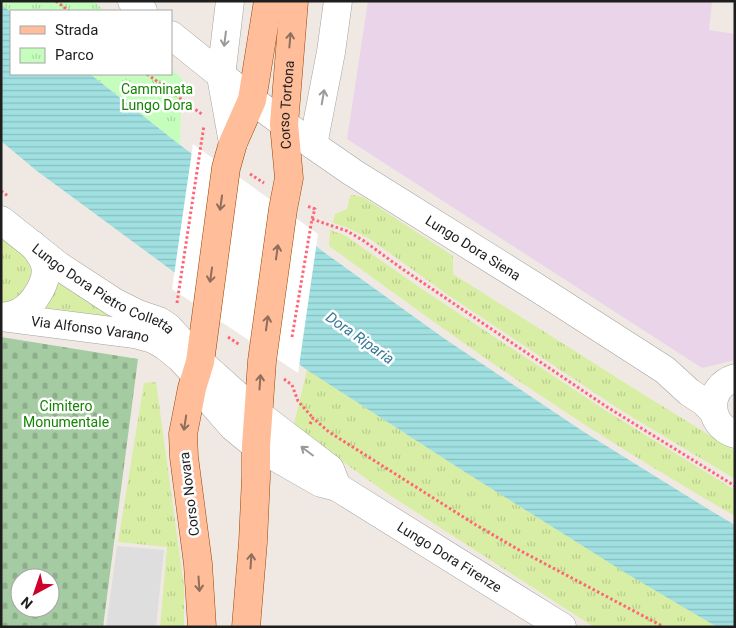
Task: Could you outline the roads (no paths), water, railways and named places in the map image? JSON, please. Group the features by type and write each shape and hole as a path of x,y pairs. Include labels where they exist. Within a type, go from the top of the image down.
{"main road":[{"path":"198,369 229,157 252,100 268,1"},
{"name":"Corso Tortona","path":"258,414 264,350 289,178 284,124 294,1"},
{"name":"Corso Novara","path":"198,369 187,409 183,434 184,457 198,564 202,627"},
{"path":"246,627 253,542 258,414"}],"street":[{"path":"132,1 142,10"},
{"path":"229,157 221,76 230,1"},
{"name":"Corso Tortona","path":"313,145 338,1"},
{"name":"Lungo Dora Siena","path":"172,36 252,100 342,165 665,370 713,411 721,427 735,434"},
{"path":"1,317 22,311 31,303 44,282 46,267 42,257 12,228"},
{"name":"Lungo Dora Pietro Colletta","path":"12,228 59,266 114,302 138,314 159,321 168,327 198,369"},
{"name":"Via Alfonso Varano","path":"1,317 144,336 165,346 198,369"},
{"name":"Lungo Dora Firenze","path":"198,369 330,469 337,487"},
{"name":"Lungo Dora Firenze","path":"198,369 213,404 233,427 256,446 321,483 337,487 562,627"},
{"name":"Lungo Dora Siena","path":"665,370 685,377 730,380"},
{"path":"713,411 717,390 730,380"}],"water":[{"name":"Dora Riparia","path":"1,4 10,11 10,75 91,75 180,145 445,339 584,432 735,525 735,627 717,627 629,575 307,370 37,171 1,141"}],"park label":[{"name":"Camminata Lungo Dora","path":"157,98"},
{"name":"Cimitero Monumentale","path":"66,414"}]}
